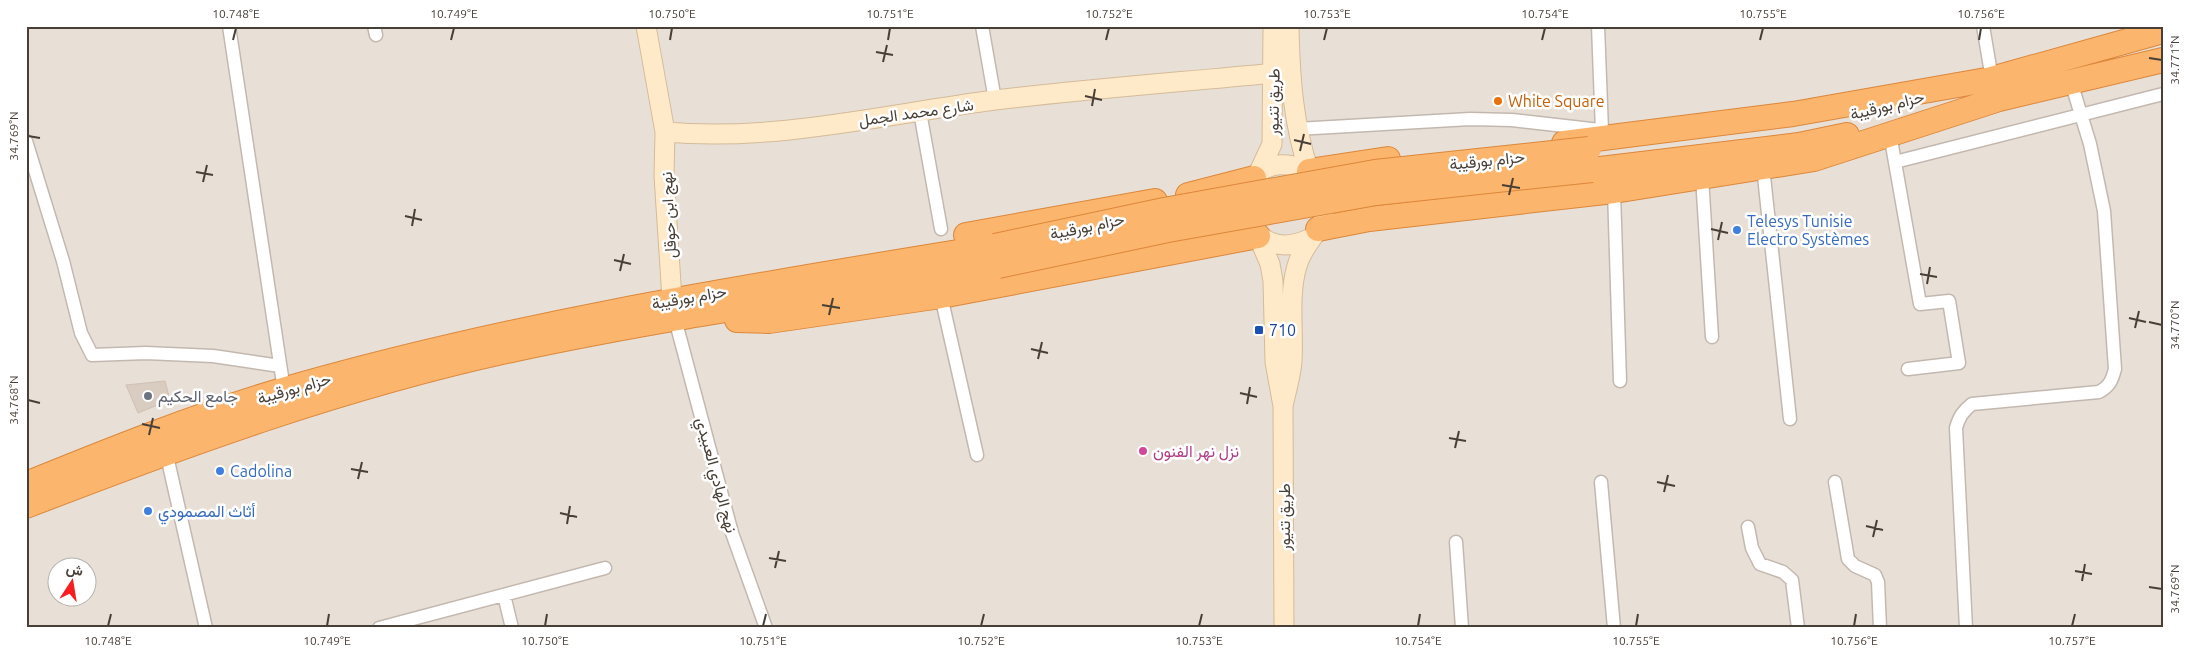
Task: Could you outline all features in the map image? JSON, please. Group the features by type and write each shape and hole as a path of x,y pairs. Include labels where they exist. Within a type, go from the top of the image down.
{"highway":[{"name":"حزام بورقيبة","path":"26,484 157,431 284,390 443,347 996,256 1168,230 1376,193 1596,147 1799,145 1994,90 2149,31"},
{"name":"حزام بورقيبة","path":"1994,90 2071,82 2163,60"},
{"path":"1309,171 1371,161 1596,147 1793,114 1994,90"},
{"path":"1314,234 1369,219 1614,191 1814,159 1890,134 1994,90"},
{"path":"674,309 741,275 1201,192 1256,176"},
{"path":"674,309 769,321 941,296 1258,236"},
{"name":"حزام بورقيبة","path":"26,506 166,452 285,412 441,367 674,309"}],"main road":[{"path":"646,26 665,132"},
{"name":"طريق تنيور","path":"1256,176 1272,144 1273,26"},
{"name":"طريق تنيور","path":"1289,26 1290,72 1297,129 1309,171"},
{"name":"شارع محمد الجمل","path":"665,132 707,136 791,129 995,100 1274,73"},
{"name":"نهج ابن حوقل","path":"665,132 664,176 674,309"},
{"path":"1284,164 1297,166 1309,171 1318,180 1324,192 1327,205 1325,218 1314,234 1297,244 1284,246 1270,243 1258,236 1249,225 1244,212 1244,198 1256,176 1270,166 1284,164"},
{"name":"طريق تنيور","path":"1283,406 1292,363 1296,268 1314,234"},
{"name":"طريق تنيور","path":"1258,236 1270,264 1273,281 1275,362 1283,406 1284,628"}],"street":[{"path":"229,26 284,390"},
{"path":"982,26 995,100"},
{"path":"1297,129 1470,119 1512,120 1596,147 1598,26"},
{"path":"1983,26 1994,90"},
{"path":"1966,628 1956,428 1959,418 1964,410 1972,404 2099,392 2107,388 2112,381 2116,369 2104,211 2097,172 2071,82"},
{"path":"1895,162 2163,94"},
{"path":"920,112 941,229"},
{"path":"1890,134 1920,304 1950,301 1958,363 1908,368"},
{"path":"26,142 63,261 81,333 92,355 146,353 213,356 280,366"},
{"path":"1762,167 1790,419"},
{"path":"1702,177 1712,337"},
{"path":"1614,191 1620,381"},
{"path":"941,296 977,455"},
{"name":"نهج الهادي العبيدي","path":"674,309 732,533 766,628"},
{"path":"166,452 206,628"},
{"path":"1600,482 1614,628"},
{"path":"1835,482 1848,559 1854,566 1875,575 1878,582 1880,628"},
{"path":"1748,527 1752,548 1760,564 1783,572 1792,580 1798,628"},
{"path":"1456,542 1462,628"},
{"path":"379,628 605,568"},
{"path":"504,595 512,628"}],"shaded area":[{"path":"26,26 2163,26 2163,628 26,628"}],"building":[{"path":"165,381 170,400 138,413 126,385"}],"place":[{"name":"White Square","path":"1498,101"},
{"name":"Telesys Tunisie Electro Systèmes","path":"1737,230"},
{"name":"710","path":"1259,330"},
{"name":"جامع الحكيم","path":"148,396"},
{"name":"نزل نهر الفنون","path":"1143,451"},
{"name":"Cadolina","path":"220,471"},
{"name":"أثاث المصمودي","path":"148,511"}]}
